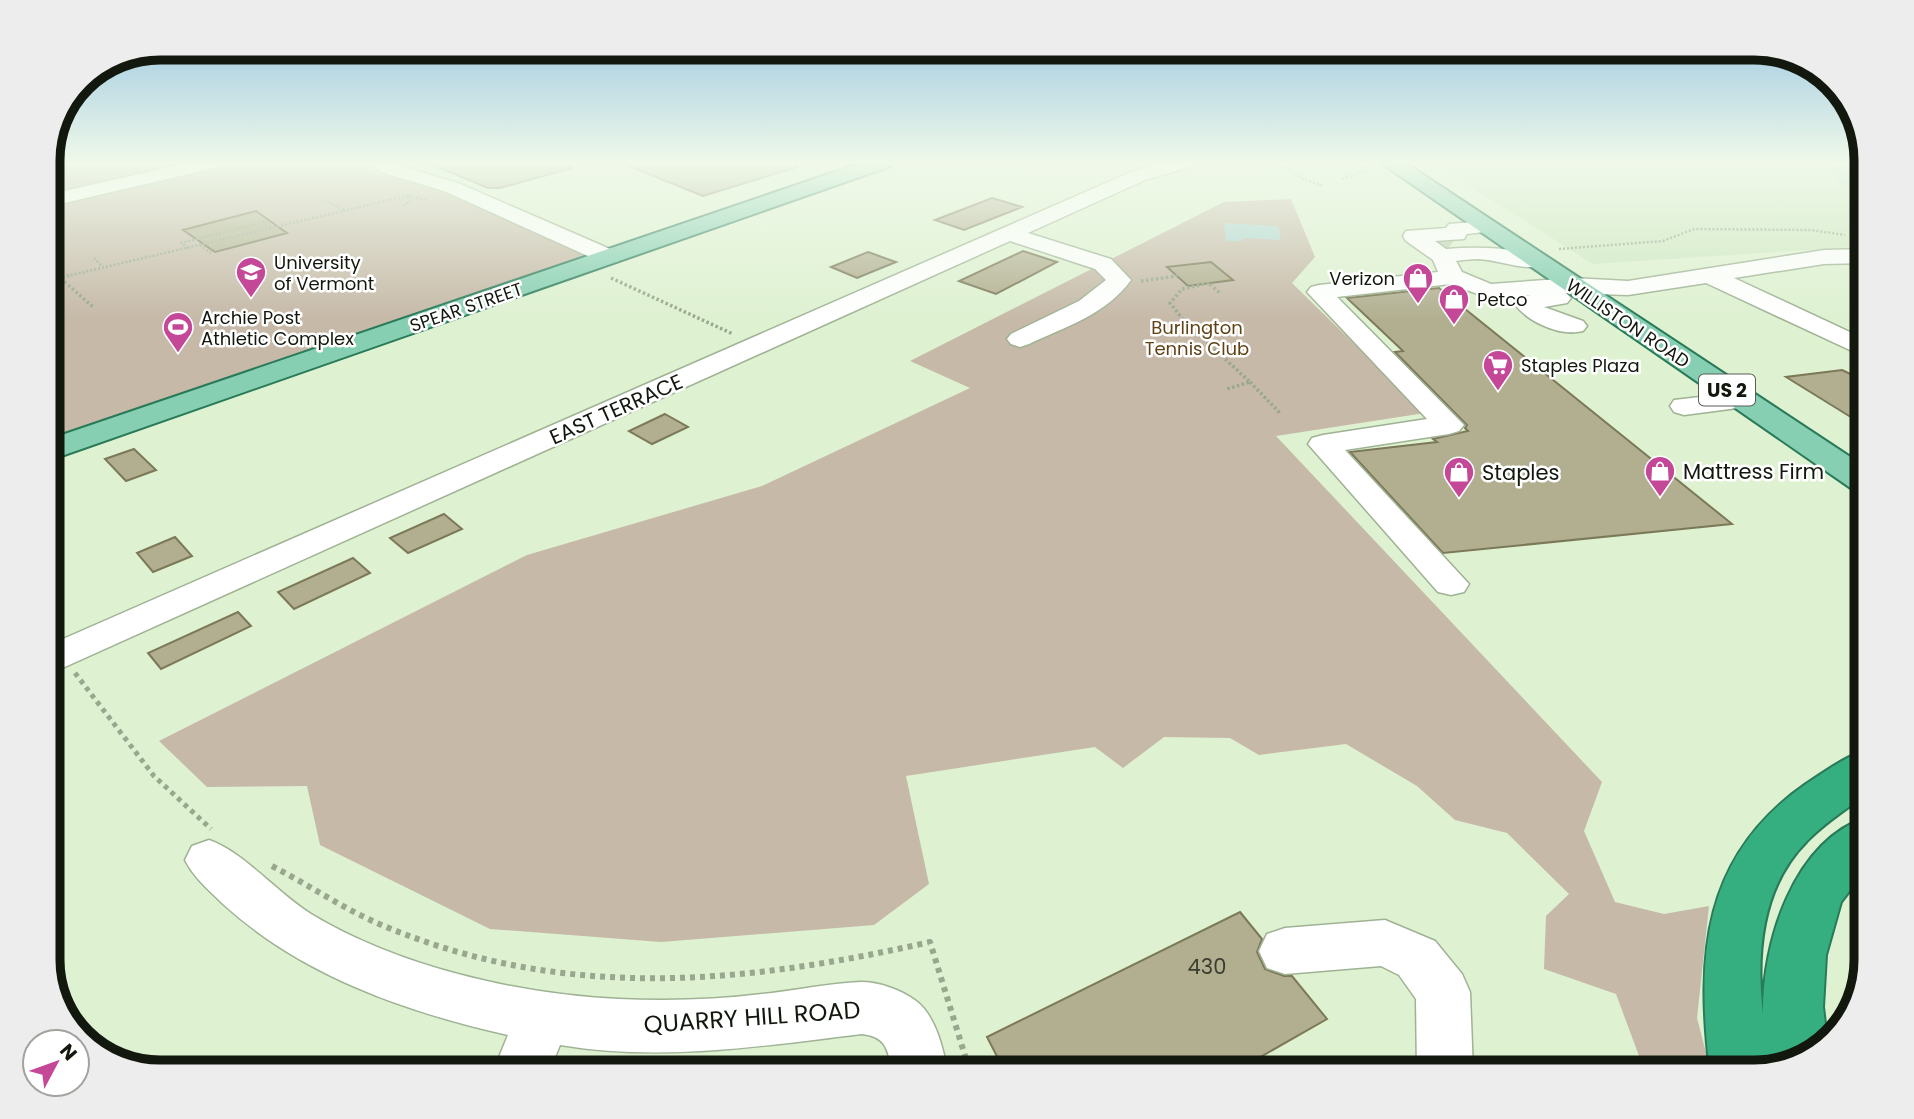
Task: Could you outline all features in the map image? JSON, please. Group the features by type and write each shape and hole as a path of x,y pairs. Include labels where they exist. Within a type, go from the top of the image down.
{"highway":[{"path":"1739,1060 1731,1009 1730,957 1740,907 1758,867 1782,832 1854,778"},
{"path":"1799,1049 1793,1003 1798,953 1809,909 1830,874 1854,847"}],"main road":[{"name":"SPEAR STREET","path":"60,447 732,214"},
{"name":"WILLISTON ROAD","path":"1467,214 1541,256"},
{"name":"WILLISTON ROAD","path":"1486,214 1587,290 1854,475"},
{"name":"WILLISTON ROAD","path":"1587,290 1854,453"}],"street":[{"path":"504,214 596,261"},
{"name":"EAST TERRACE","path":"60,657 1054,214"},
{"path":"1486,227 1456,228 1453,249 1488,291 1587,290 1645,286 1824,257 1854,256"},
{"path":"1009,234 1104,264 1119,281 1113,289 1075,312 1020,339"},
{"path":"1451,584 1323,444 1449,425 1319,292 1453,249 1497,257 1541,256"},
{"path":"1712,276 1854,342"},
{"path":"1573,326 1537,314 1526,303 1587,290"},
{"path":"1684,406 1743,400"},
{"name":"QUARRY HILL ROAD","path":"214,848 258,905 294,930 338,955 389,977 440,993 598,1024 663,1027 729,1023 862,1008 880,1009 893,1014 909,1034 918,1060"},
{"path":"1284,951 1385,943 1417,958 1443,992 1445,1060"},
{"path":"526,1060 544,1015"}],"path":[{"path":"62,277 330,214"},
{"path":"188,247 181,243 263,222 272,228"},
{"path":"280,226 290,231"},
{"path":"1541,256 1663,241 1694,229 1825,232"},
{"path":"200,245 211,253"},
{"path":"94,258 103,267"},
{"path":"596,261 747,340 761,334 773,339"},
{"path":"1119,281 1134,282 1177,276"},
{"path":"62,277 93,307"},
{"path":"1221,294 1209,284 1181,289 1173,295 1170,303 1185,322 1280,413"},
{"path":"1227,389 1250,382"},
{"path":"60,665 214,848"},
{"path":"266,863 384,926 481,956 575,973 667,980 783,971 854,960 930,942 966,1060"}],"shaded area":[{"path":"1514,214 1854,214 1854,247 1593,264"}],"green space":[{"name":"Archie Post Athletic Complex","path":"60,214 495,214 581,252 584,257 582,260 60,438"},
{"path":"1200,214 1297,214 1315,257 1292,283 1425,413 1276,436 1602,782 1584,831 1615,902 1664,914 1709,906 1697,1018 1708,1060 1641,1060 1616,994 1544,969 1546,916 1569,894 1507,833 1455,820 1417,786 1346,744 1259,755 1230,738 1164,737 1123,768 1095,747 906,776 929,884 874,925 661,942 490,929 320,845 307,786 207,787 159,741 527,555 762,486 970,388 910,361"}],"water":[{"path":"1224,223 1278,226 1281,240 1243,238 1243,241 1226,241"}],"building":[{"path":"244,214 261,214 287,233 215,252 183,230"},
{"path":"950,214 1004,214 964,230 935,220"},
{"path":"1023,251 1057,262 996,294 959,281"},
{"path":"868,252 896,262 857,278 831,267"},
{"name":"Burlington Tennis Club","path":"1211,262 1233,280 1188,286 1167,267"},
{"name":"Staples Plaza","path":"1439,288 1732,524 1443,553 1350,452 1437,442 1433,439 1468,431 1465,428 1467,425 1395,352 1403,351 1347,298"},
{"path":"1842,370 1854,376 1854,419 1786,377"},
{"path":"665,414 688,427 652,444 629,431"},
{"path":"134,449 156,470 126,481 105,459"},
{"path":"444,514 462,529 408,553 390,538"},
{"path":"175,537 192,556 153,572 137,553"},
{"path":"353,558 370,573 294,609 278,592"},
{"path":"238,612 251,626 161,669 148,653"},
{"path":"1240,912 1262,939 1257,952 1265,969 1292,976 1327,1019 1255,1060 999,1060 987,1037"}],"tunnel":[{"path":"1440,239 1450,246"}],"place":[{"name":"University of Vermont","path":"251,299"},
{"name":"Verizon","path":"1418,305"},
{"name":"Petco","path":"1454,326"},
{"name":"Archie Post Athletic Complex","path":"178,354"},
{"name":"Staples Plaza","path":"1498,392"},
{"name":"Mattress Firm","path":"1660,498"},
{"name":"Staples","path":"1459,499"}]}
